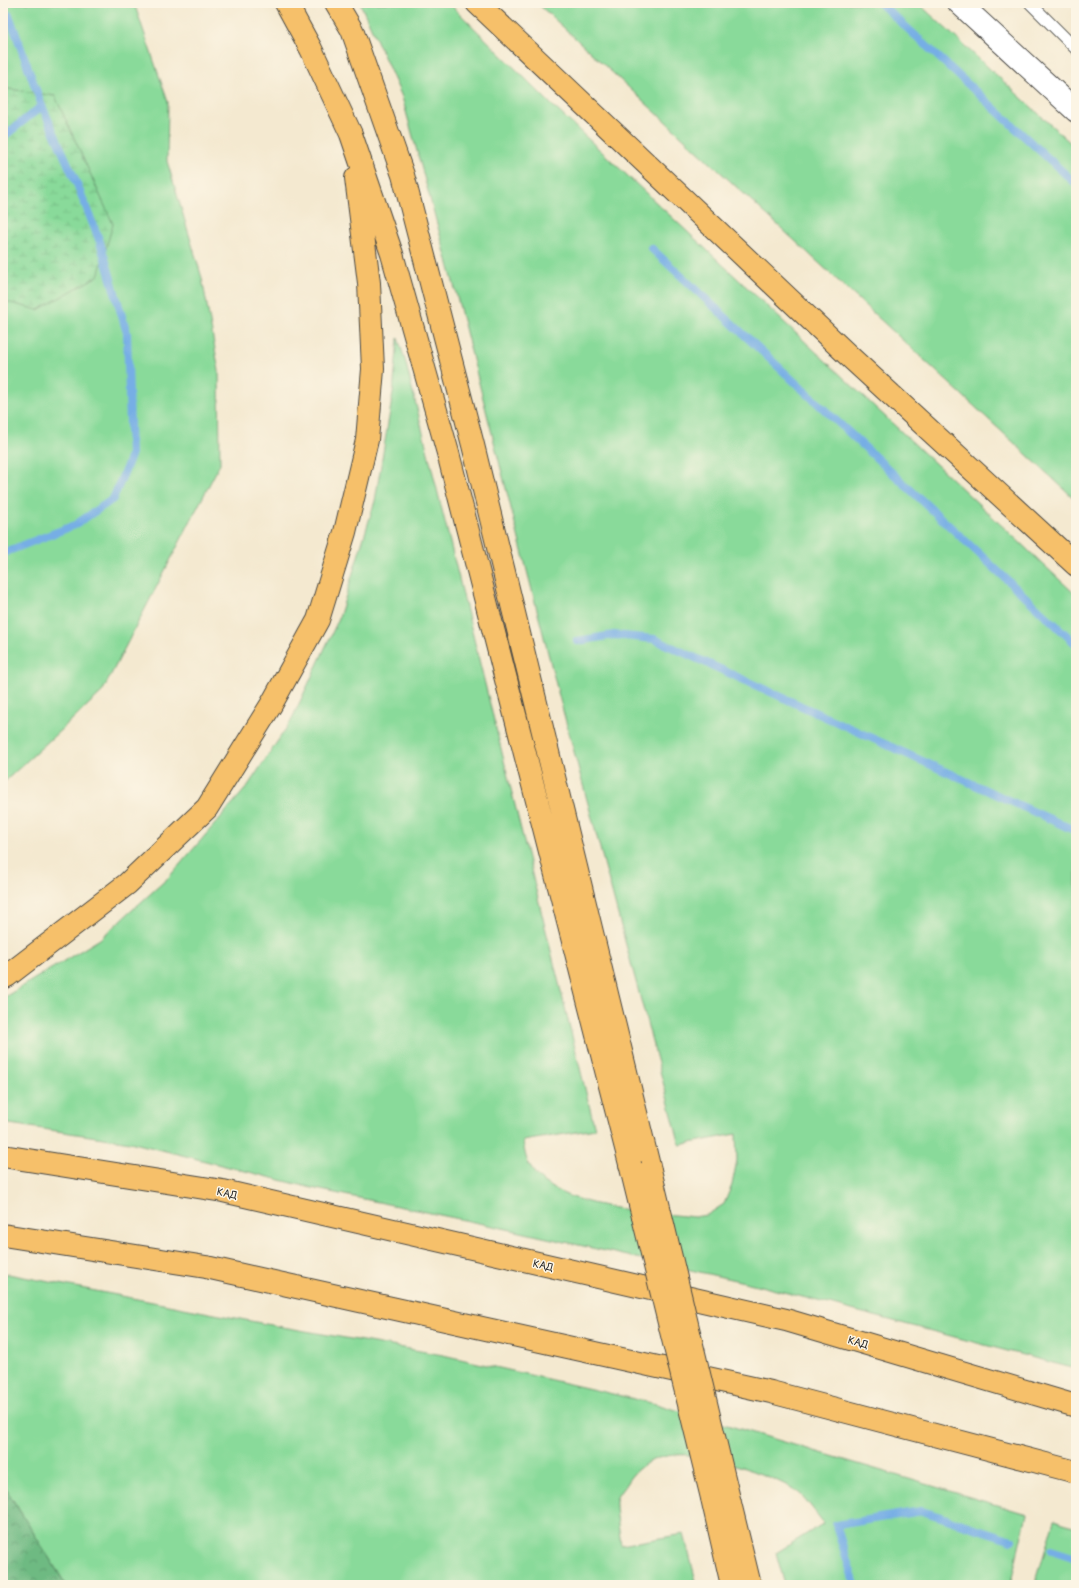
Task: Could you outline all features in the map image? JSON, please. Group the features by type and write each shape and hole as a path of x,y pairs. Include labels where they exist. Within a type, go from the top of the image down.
{"main road":[{"path":"286,3 311,49 351,134 392,254 448,453 630,1164 721,1500 750,1585"},
{"path":"336,3 352,30 403,174 473,445 650,1170 721,1500 732,1585"},
{"path":"477,3 850,356 1076,565"},
{"path":"3,978 14,972 127,884 207,808 271,705 318,620 344,532 367,440 373,369 369,283 351,134"},
{"name":"КАД","path":"3,1156 223,1192 770,1317 1076,1406"},
{"path":"3,1235 206,1267 772,1392 1076,1472"}],"street":[{"path":"959,3 1076,111"}],"lane":[{"path":"1030,3 1076,49"}],"green space":[{"path":"3,3 134,3 168,102 167,161 202,278 219,371 220,464 102,692 3,783"},
{"path":"360,3 449,3 554,107 1076,595 1076,1369 753,1284 507,1229 316,1189 130,1142 3,1123 3,998 100,939 169,877 247,787 291,721 339,618 375,501 393,393 398,338 405,360 595,1129 523,1141 528,1162 543,1182 560,1192 605,1206 653,1213 694,1217 707,1215 724,1204 732,1185 737,1160 736,1134 680,1145 559,696 455,289 402,97"},
{"path":"537,3 918,3 1076,148 1076,500"},
{"path":"3,88 55,96 113,224 98,276 38,310 3,301"},
{"path":"3,1273 271,1325 443,1355 656,1404 1027,1514 1010,1585 785,1585 776,1553 824,1523 799,1493 772,1478 722,1461 686,1455 668,1456 652,1460 638,1470 618,1496 616,1500 616,1509 621,1545 684,1534 697,1585 66,1585 3,1484"},
{"path":"3,1484 66,1585 3,1585"},
{"path":"1054,1520 1076,1527 1076,1585 1035,1585"}],"waterway":[{"path":"880,3 1076,184"},
{"path":"9,15 42,106"},
{"path":"3,137 42,106 77,184 100,242 127,333 131,456 113,499 75,525 3,553"},
{"path":"651,248 1076,644"},
{"path":"577,641 614,635 654,639 1076,831"},
{"path":"855,1585 836,1525 922,1511 1012,1540"},
{"path":"1051,1550 1076,1558"}]}
